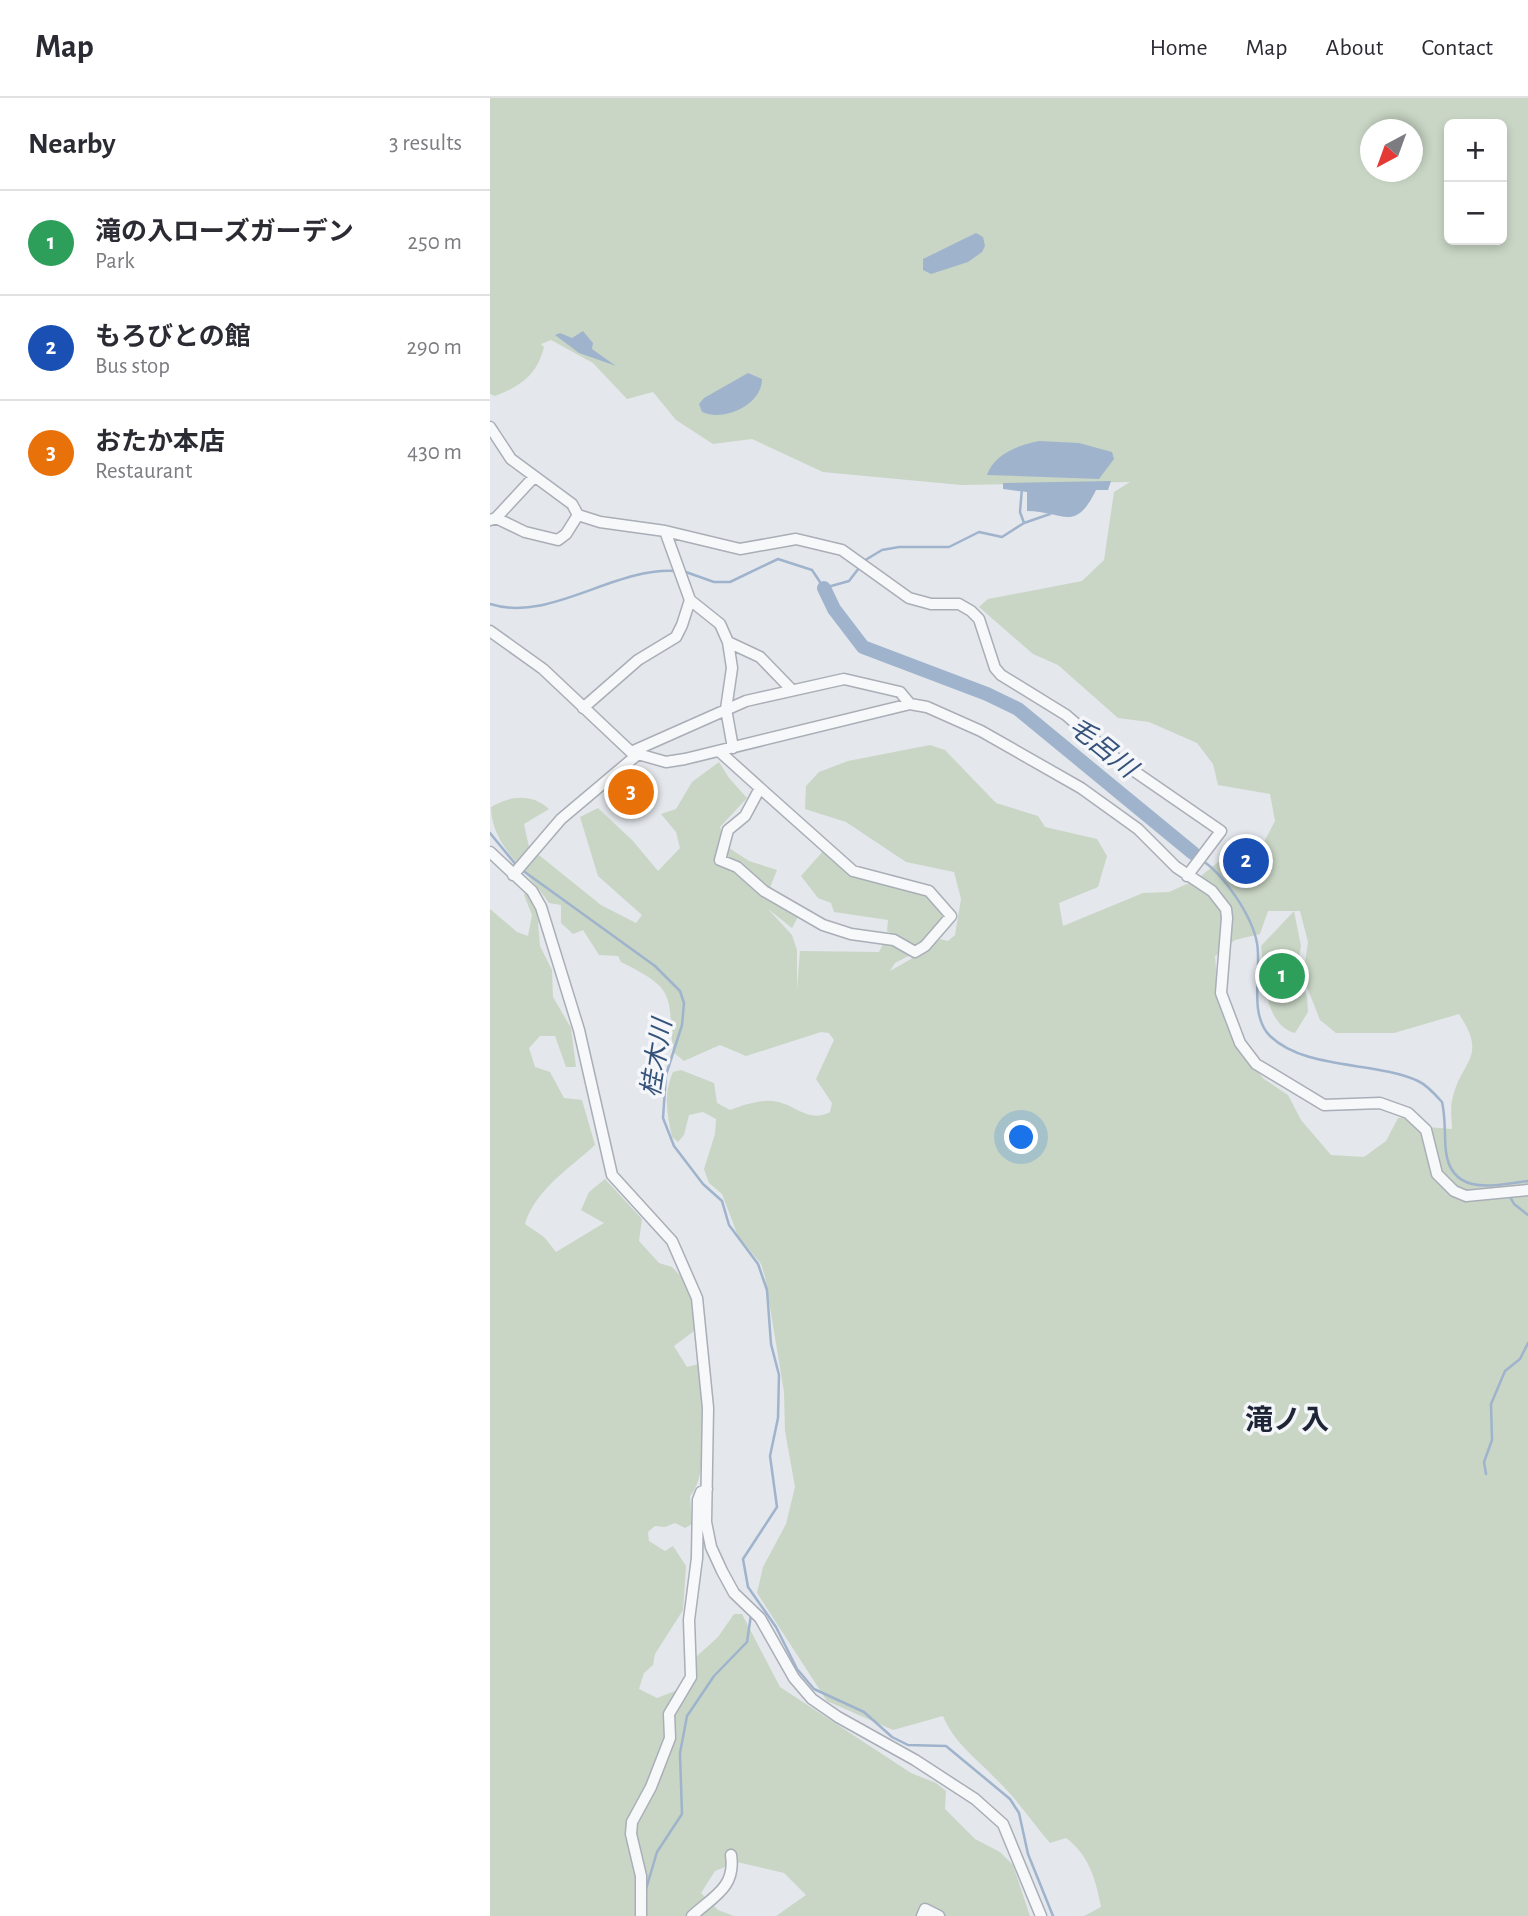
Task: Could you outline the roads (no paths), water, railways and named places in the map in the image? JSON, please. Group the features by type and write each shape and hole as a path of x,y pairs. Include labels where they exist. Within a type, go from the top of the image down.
{"street":[{"path":"490,427 511,459 572,504 578,515 600,522 665,531 740,549 782,540 824,544 855,557 909,598 922,604 959,604 965,607 979,619 995,668 1001,675 1066,715 1118,760 1222,833 1189,873"},
{"path":"534,477 493,519 525,532 558,540 566,534 578,515"},
{"path":"665,531 690,600 720,624 728,642 732,668 726,709 733,748"},
{"path":"583,708 638,660 676,637 690,600"},
{"path":"490,631 543,669 634,753 666,762 910,704 927,707 981,731 1081,788 1138,830 1212,891 1226,909 1222,993 1240,1043 1256,1064 1324,1105 1380,1103 1408,1113 1426,1130 1437,1174 1454,1191 1466,1196 1528,1190"},
{"path":"728,642 760,657 791,689"},
{"path":"515,873 561,820 634,753 726,709 791,689 848,679 900,692 910,704"},
{"path":"719,751 760,788 853,872 929,891 951,916 925,946 915,952 894,940 830,928 764,891 737,867 720,860 728,830 745,816 760,788"},
{"path":"490,852 532,891 541,907 579,1030 612,1175 672,1241 697,1298 708,1408 708,1531 722,1571 734,1593 760,1618 799,1685 819,1704 897,1748 990,1811 1003,1824 1012,1840 1041,1916"},
{"path":"641,1916 640,1876 631,1834 632,1822 651,1787 670,1738 669,1714 691,1676 690,1620 697,1558 698,1500 701,1492 707,1489"},
{"path":"692,1916 730,1881 734,1871 731,1855"},
{"path":"922,1916 925,1909 939,1916"}],"water":[{"path":"976,233 983,237 985,246 982,252 968,262 931,274 923,270 923,259"},
{"path":"583,331 593,343 592,349 616,366 579,353 555,335 560,333 572,338"},
{"path":"748,373 762,379 756,397 749,404 721,415 702,412 699,404 704,398"},
{"path":"1039,441 1079,443 1112,452 1114,459 1099,479 987,475 1001,456 1023,445"},
{"path":"1111,481 1108,490 1096,490 1081,512 1067,517 1027,511 1027,492 1003,489 1003,483"}],"waterway":[{"path":"1022,488 1020,512 1024,523"},
{"path":"862,562 882,550 899,547 949,547 979,532 1002,537 1024,523 1050,514"},
{"name":"毛呂川","path":"683,571 714,582 730,582 778,559 812,570 824,588 849,581 859,568"},
{"name":"毛呂川","path":"490,604 513,608 536,606 629,577 676,571"},
{"name":"毛呂川","path":"824,588 834,609 863,647 987,694 1018,709 1193,853"},
{"name":"桂木川","path":"490,833 517,866"},
{"name":"毛呂川","path":"1202,860 1228,886 1250,921 1257,943 1259,1016 1270,1036 1302,1055 1381,1070 1421,1083 1442,1102 1446,1152 1450,1166 1457,1176 1477,1185 1528,1181"},
{"path":"522,870 655,966 680,991 684,1003 682,1025 666,1075 663,1118 674,1146 703,1184 722,1201 729,1225 758,1264 767,1290 771,1344 779,1375 778,1418 770,1456 777,1507 743,1559 748,1587 776,1627 797,1669 814,1689 864,1712 892,1737 908,1745 946,1746 1010,1799 1019,1813 1028,1854 1053,1916"},
{"path":"1509,1195 1514,1204 1528,1215"},
{"path":"1486,1474 1484,1462 1492,1440 1491,1404 1505,1371 1520,1359 1528,1343"},
{"path":"646,1889 657,1852 682,1814 680,1753 687,1716 714,1676 747,1642 751,1615"}],"place":[{"name":"おたか本店","path":"631,792"},
{"name":"もろびとの館","path":"1246,861"},
{"name":"滝の入ローズガーデン","path":"1282,976"}],"district":[{"name":"滝ノ入","path":"1287,1419"}]}
